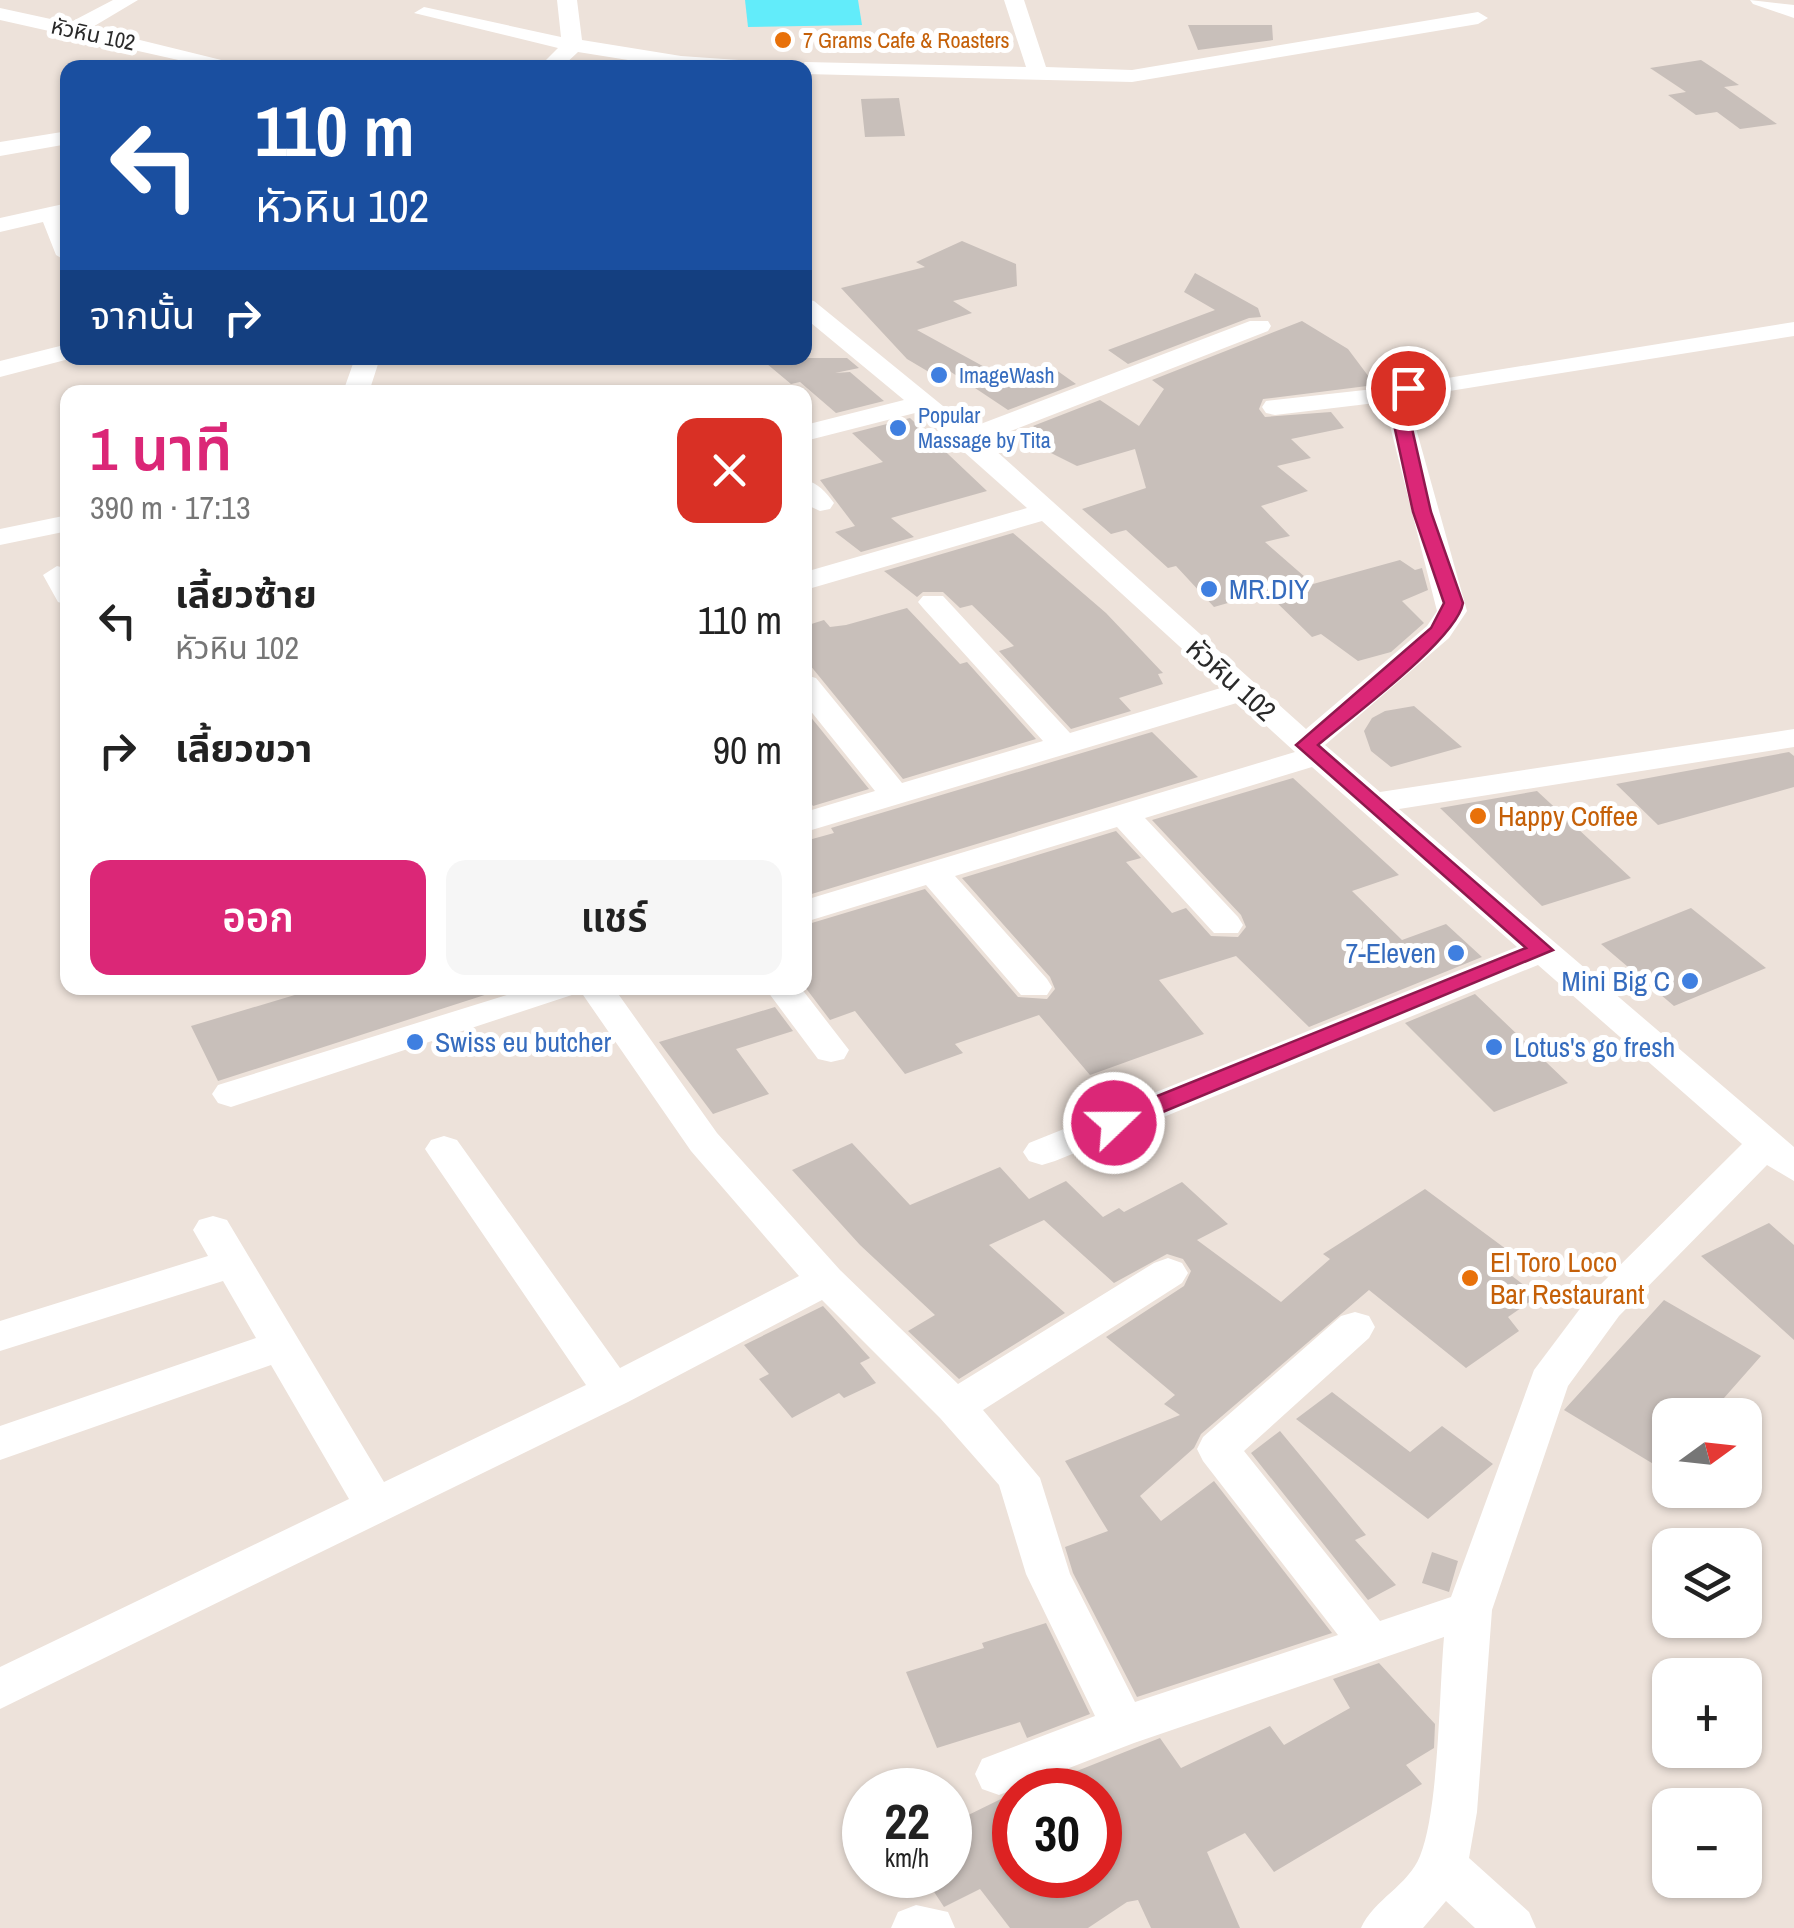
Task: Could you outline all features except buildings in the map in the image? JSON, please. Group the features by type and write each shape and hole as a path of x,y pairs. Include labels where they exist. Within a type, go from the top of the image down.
{"street":[{"path":"72,30 128,0"},
{"path":"566,0 572,46"},
{"path":"1014,0 1038,74"},
{"path":"1760,0 1794,12"},
{"path":"424,12 653,60"},
{"name":"หัวหิน 102","path":"0,14 208,60"},
{"path":"812,68 1132,76 1478,18"},
{"path":"557,60 572,46"},
{"path":"0,149 60,138"},
{"path":"0,225 59,212"},
{"name":"หัวหิน 102","path":"812,312 967,440 1311,750 1780,1156"},
{"path":"967,440 1259,326"},
{"path":"1276,406 1379,393 1398,396 1408,388 1442,381 1794,328"},
{"path":"0,368 60,353"},
{"path":"812,909 1124,815 1311,750 1438,632 1454,603 1422,512 1398,396"},
{"path":"812,430 921,404"},
{"path":"812,579 1043,512"},
{"path":"0,537 60,525"},
{"path":"933,602 1064,745"},
{"path":"812,820 1245,691"},
{"path":"812,693 895,795"},
{"path":"1374,803 1791,742"},
{"path":"1124,815 1226,925"},
{"path":"934,872 1034,987"},
{"path":"1042,1152 1542,950"},
{"path":"231,1094 544,995"},
{"path":"601,995 704,1142 826,1280 955,1406 1018,1478 1048,1574 1123,1726"},
{"path":"788,995 831,1050"},
{"path":"444,1149 613,1390"},
{"path":"1386,1928 1416,1902 1442,1866 1452,1812 1470,1610 1549,1381 1605,1306 1780,1156"},
{"path":"0,1336 223,1247 376,1507"},
{"path":"955,1406 1168,1274"},
{"path":"0,1689 613,1390 826,1280"},
{"path":"1355,1327 1218,1449 1370,1642"},
{"path":"0,1442 281,1345"},
{"path":"1014,1768 1123,1726 1470,1610"},
{"path":"1442,1866 1511,1928"},
{"path":"916,1928 930,1928"}],"water":[{"path":"745,0 858,0 862,25 748,27"}],"place":[{"name":"7 Grams Cafe & Roasters","path":"783,40"},
{"name":"ImageWash","path":"939,375"},
{"name":"Popular Massage by Tita","path":"898,428"},
{"name":"MR.DIY","path":"1209,589"},
{"name":"Happy Coffee","path":"1478,816"},
{"name":"7-Eleven","path":"1456,953"},
{"name":"Mini Big C","path":"1690,981"},
{"name":"Swiss eu butcher","path":"415,1042"},
{"name":"Lotus's go fresh","path":"1494,1047"},
{"name":"El Toro Loco Bar Restaurant","path":"1470,1278"}],"route":[{"path":"1114,1123 1542,950 1306,745 1438,632 1452,611 1454,603 1422,512 1397,402 1408,388"}]}
